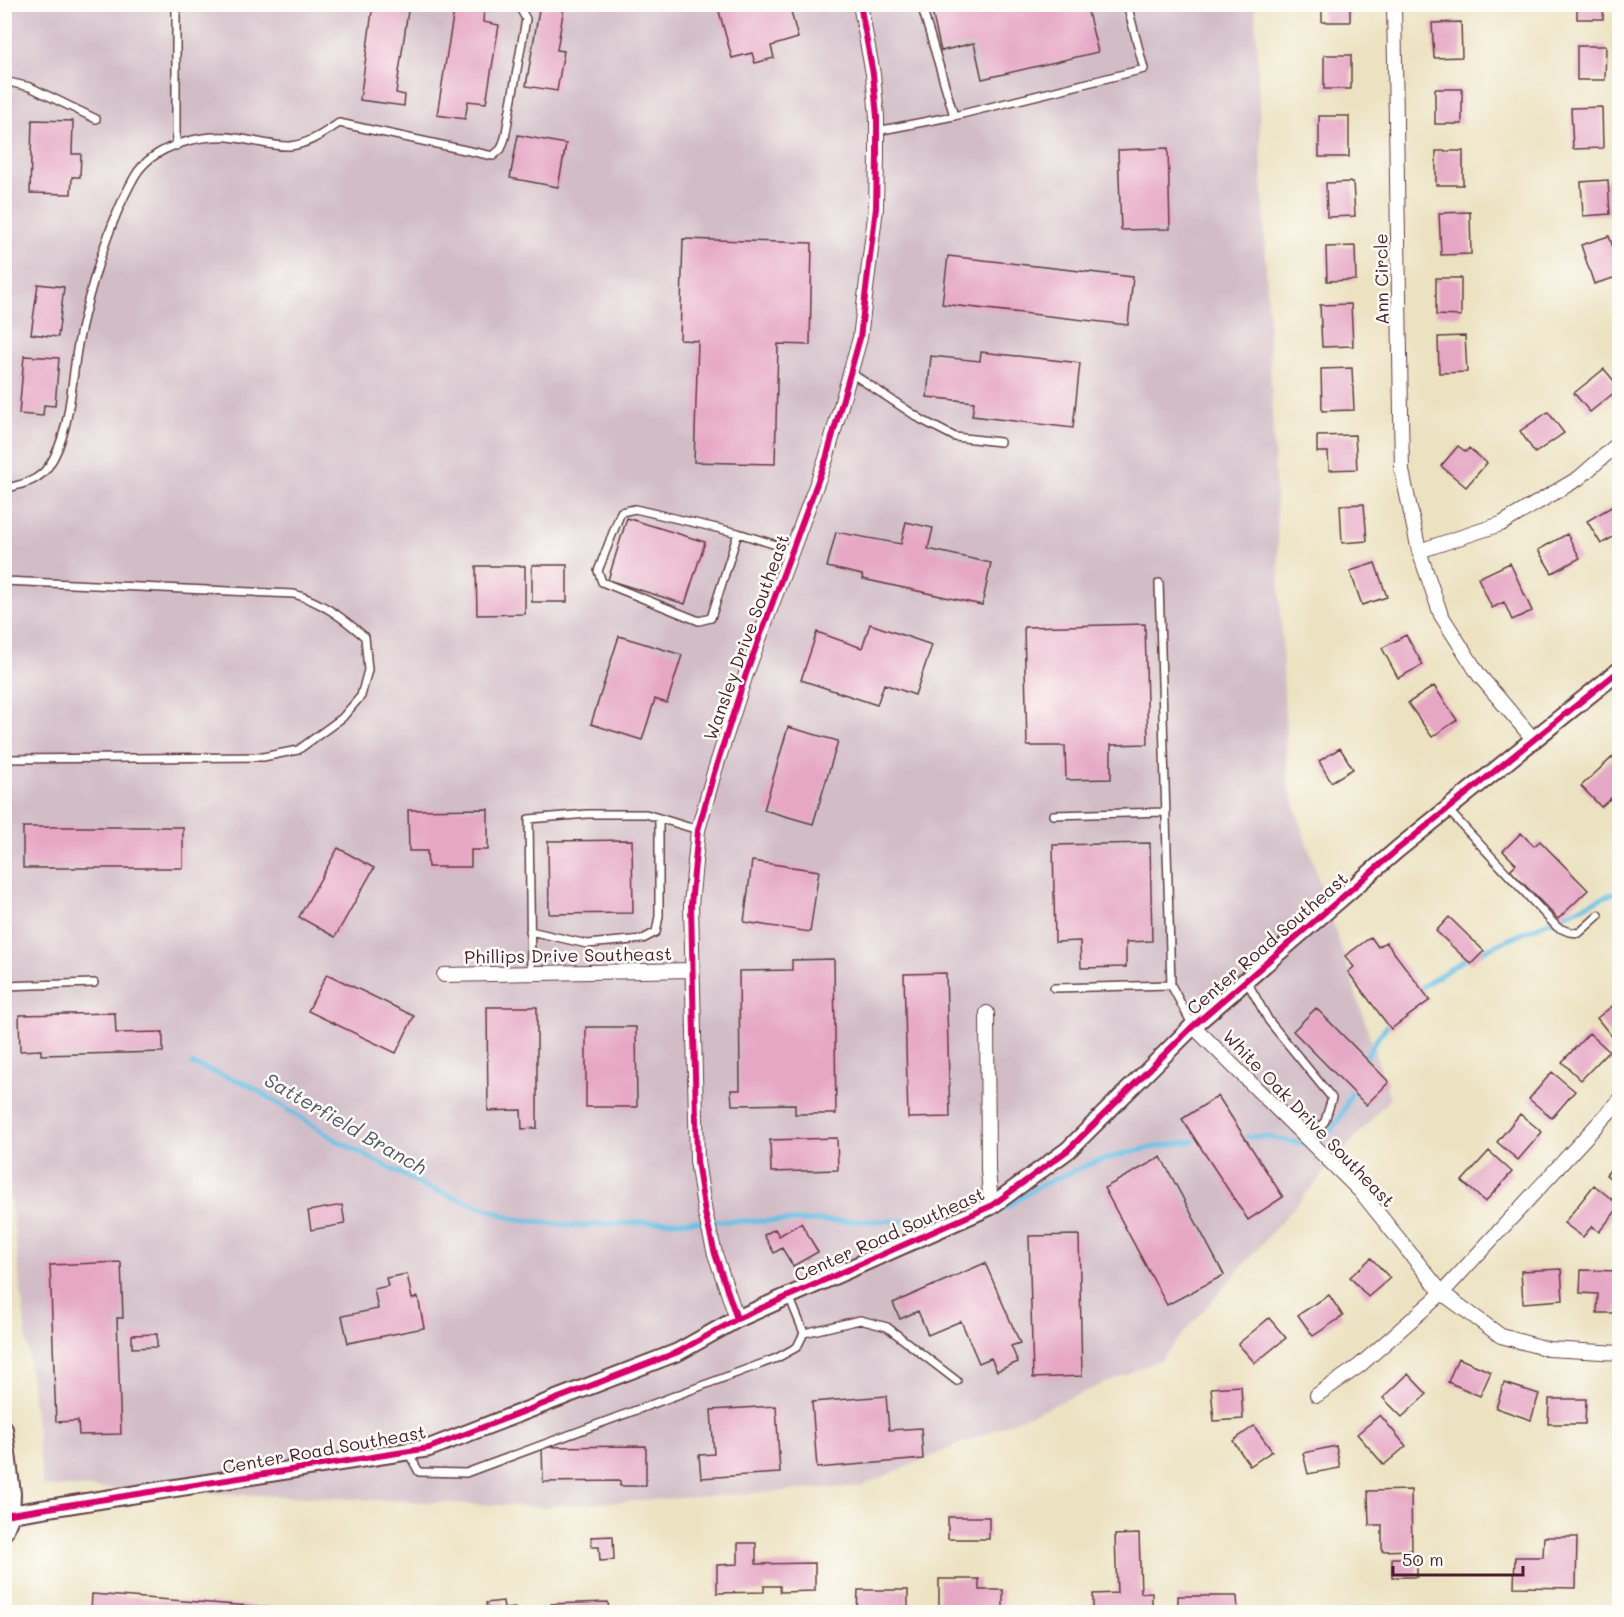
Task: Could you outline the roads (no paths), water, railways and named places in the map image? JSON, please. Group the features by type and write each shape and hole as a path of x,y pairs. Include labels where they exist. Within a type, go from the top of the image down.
{"street":[{"name":"Wansley Drive Southeast","path":"737,1319 715,1254 705,1213 697,1161 691,904 698,830 714,772 746,674 826,459 860,338 876,208 877,131 873,74 860,4"},
{"name":"Ann Circle","path":"1394,4 1402,471 1419,551 1442,615 1479,675 1534,740"},
{"path":"1419,551 1501,524 1579,478 1620,442"},
{"name":"Center Road Southeast","path":"8,1515 429,1448 678,1352 737,1319 991,1206 1068,1150 1193,1026 1398,849 1620,670"},
{"name":"Phillips Drive Southeast","path":"444,975 693,970"},
{"path":"987,1013 988,1170 991,1206"},
{"name":"White Oak Drive Southeast","path":"1193,1026 1361,1192 1442,1293 1501,1336 1548,1349 1620,1353"},
{"path":"1317,1395 1359,1366 1442,1293 1620,1100"},
{"path":"4,1429 12,1494 4,1532"}],"lane":[{"path":"176,4 176,146"},
{"path":"4,489 32,482 47,468 59,447 65,426 88,300 114,223 136,175 149,160 194,139 233,137 289,146 313,140 339,123 493,156 501,149 505,138 526,19 518,4"},
{"path":"921,4 954,116"},
{"path":"877,131 954,116 1144,69 1127,4"},
{"path":"4,81 30,87 96,119"},
{"path":"851,373 922,420 955,437 1000,442"},
{"path":"738,533 711,618 699,621 602,582 598,571 621,512 635,509 738,533 792,550"},
{"path":"4,581 294,594 315,600 365,637 368,670 361,696 342,718 298,750 263,757 4,759"},
{"path":"1159,583 1171,985 1193,1026"},
{"path":"1448,810 1557,927 1579,933 1599,915"},
{"path":"1053,815 1166,812"},
{"path":"531,973 529,819 587,814 646,814 698,830"},
{"path":"530,931 587,944 643,939 656,932 659,916 659,818"},
{"path":"1246,980 1269,1021 1332,1098 1325,1121 1309,1140"},
{"path":"4,986 94,983"},
{"path":"1054,988 1171,985"},
{"path":"408,1452 419,1472 466,1473 777,1358 797,1347 804,1333 789,1296"},
{"path":"804,1333 860,1320 886,1327 957,1381"}],"waterway":[{"name":"Satterfield Branch","path":"1478,953 1620,890"},
{"name":"Satterfield Branch","path":"1417,990 1470,956"},
{"name":"Satterfield Branch","path":"1363,1062 1378,1037 1392,1020"},
{"name":"Satterfield Branch","path":"192,1064 249,1085 336,1140 426,1187 515,1219 574,1226 671,1221 944,1221"},
{"name":"Satterfield Branch","path":"1240,1137 1268,1137 1297,1142 1315,1141 1335,1125 1354,1085"},
{"name":"Satterfield Branch","path":"996,1211 1007,1207 1039,1186 1097,1161 1148,1148 1201,1140"}]}
